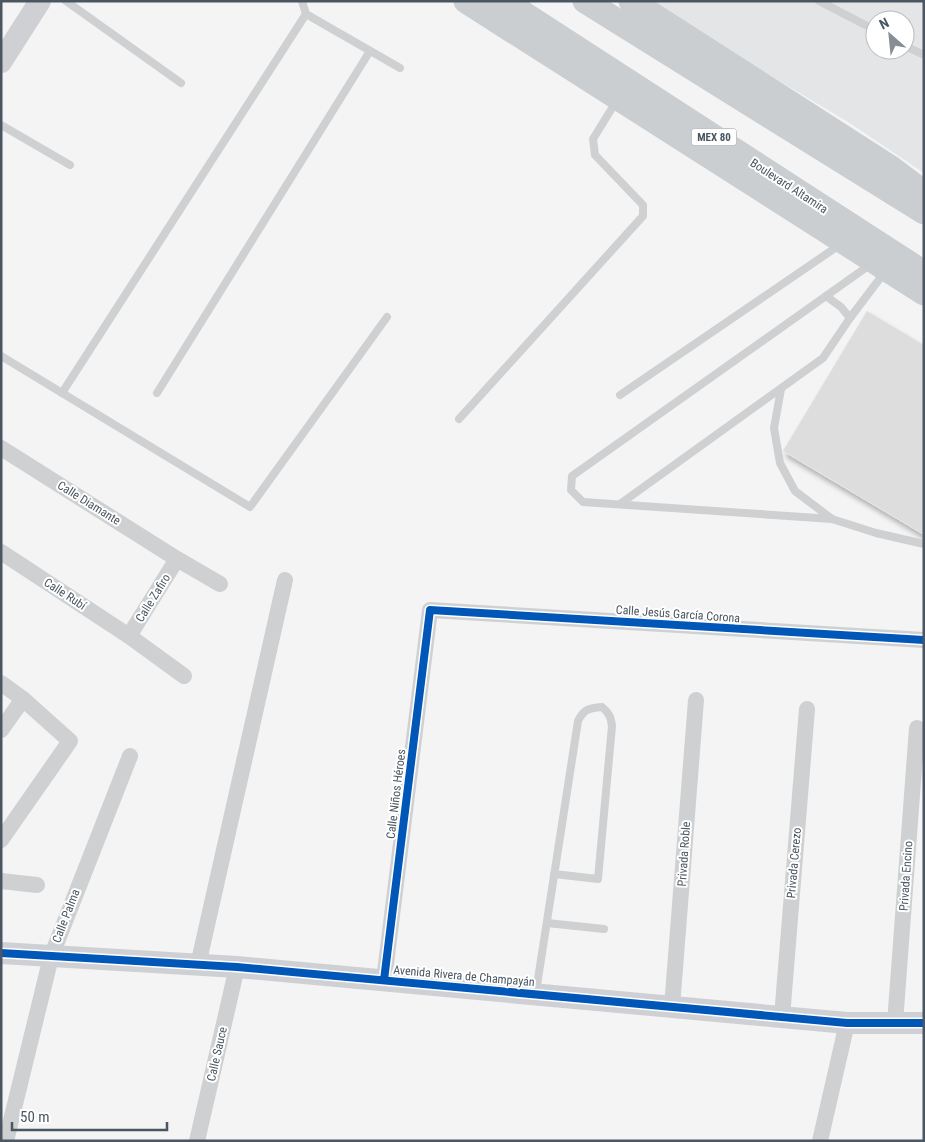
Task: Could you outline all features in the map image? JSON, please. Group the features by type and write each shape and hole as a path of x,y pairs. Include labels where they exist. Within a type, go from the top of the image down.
{"main road":[{"path":"466,1 618,98 852,237 886,259 924,294"},
{"name":"Boulevard Altamira","path":"504,1 852,237"},
{"path":"585,1 924,212"},
{"path":"631,1 891,168 924,193"},
{"path":"886,259 924,272"}],"street":[{"path":"1,62 40,1"},
{"name":"Calle Diamante","path":"1,448 220,584"},
{"name":"Calle Rubí","path":"1,552 129,636 184,676"},
{"name":"Calle Zafiro","path":"129,636 177,559"},
{"path":"198,964 285,580"},
{"name":"Calle Jesús García Corona","path":"430,610 924,640"},
{"name":"Calle Niños Héroes","path":"384,980 430,610"},
{"path":"1,683 70,741 1,840"},
{"path":"1,730 23,700"},
{"name":"Privada Roble","path":"672,1007 696,700"},
{"name":"Privada Cerezo","path":"782,1017 807,708"},
{"name":"Privada Encino","path":"895,1023 917,728"},
{"name":"Calle Palma","path":"6,1141 50,957 130,756"},
{"path":"1,881 37,885"},
{"name":"Avenida Rivera de Champayán","path":"1,953 237,967 846,1023 924,1023"},
{"name":"Calle Sauce","path":"197,1141 237,967"},
{"path":"820,1141 846,1023"}],"lane":[{"path":"66,1 181,83"},
{"path":"302,1 306,14 400,68"},
{"path":"819,1 865,25"},
{"path":"62,393 306,14"},
{"path":"157,393 370,51"},
{"path":"459,418 643,216 643,205 595,155 593,139 618,98"},
{"path":"1,125 70,165"},
{"path":"620,395 852,237"},
{"path":"886,259 826,296 572,476 571,490 583,502 832,519 876,533 924,544"},
{"path":"620,504 823,358 886,259"},
{"path":"826,296 850,318"},
{"path":"1,356 250,507 387,318"},
{"path":"781,389 774,428 780,463 795,491 832,519"},
{"path":"536,994 554,874 578,721 581,714 588,709 602,707 612,718 612,726 598,879 554,874"},
{"path":"547,923 604,929"}],"shaded area":[{"path":"650,1 924,1 924,173 848,122 712,41"}],"building":[{"path":"867,311 924,345 923,534 783,451"}],"cycle path":[{"path":"384,980 430,610 924,640"},
{"path":"1,953 237,967 847,1023 924,1023"}]}
